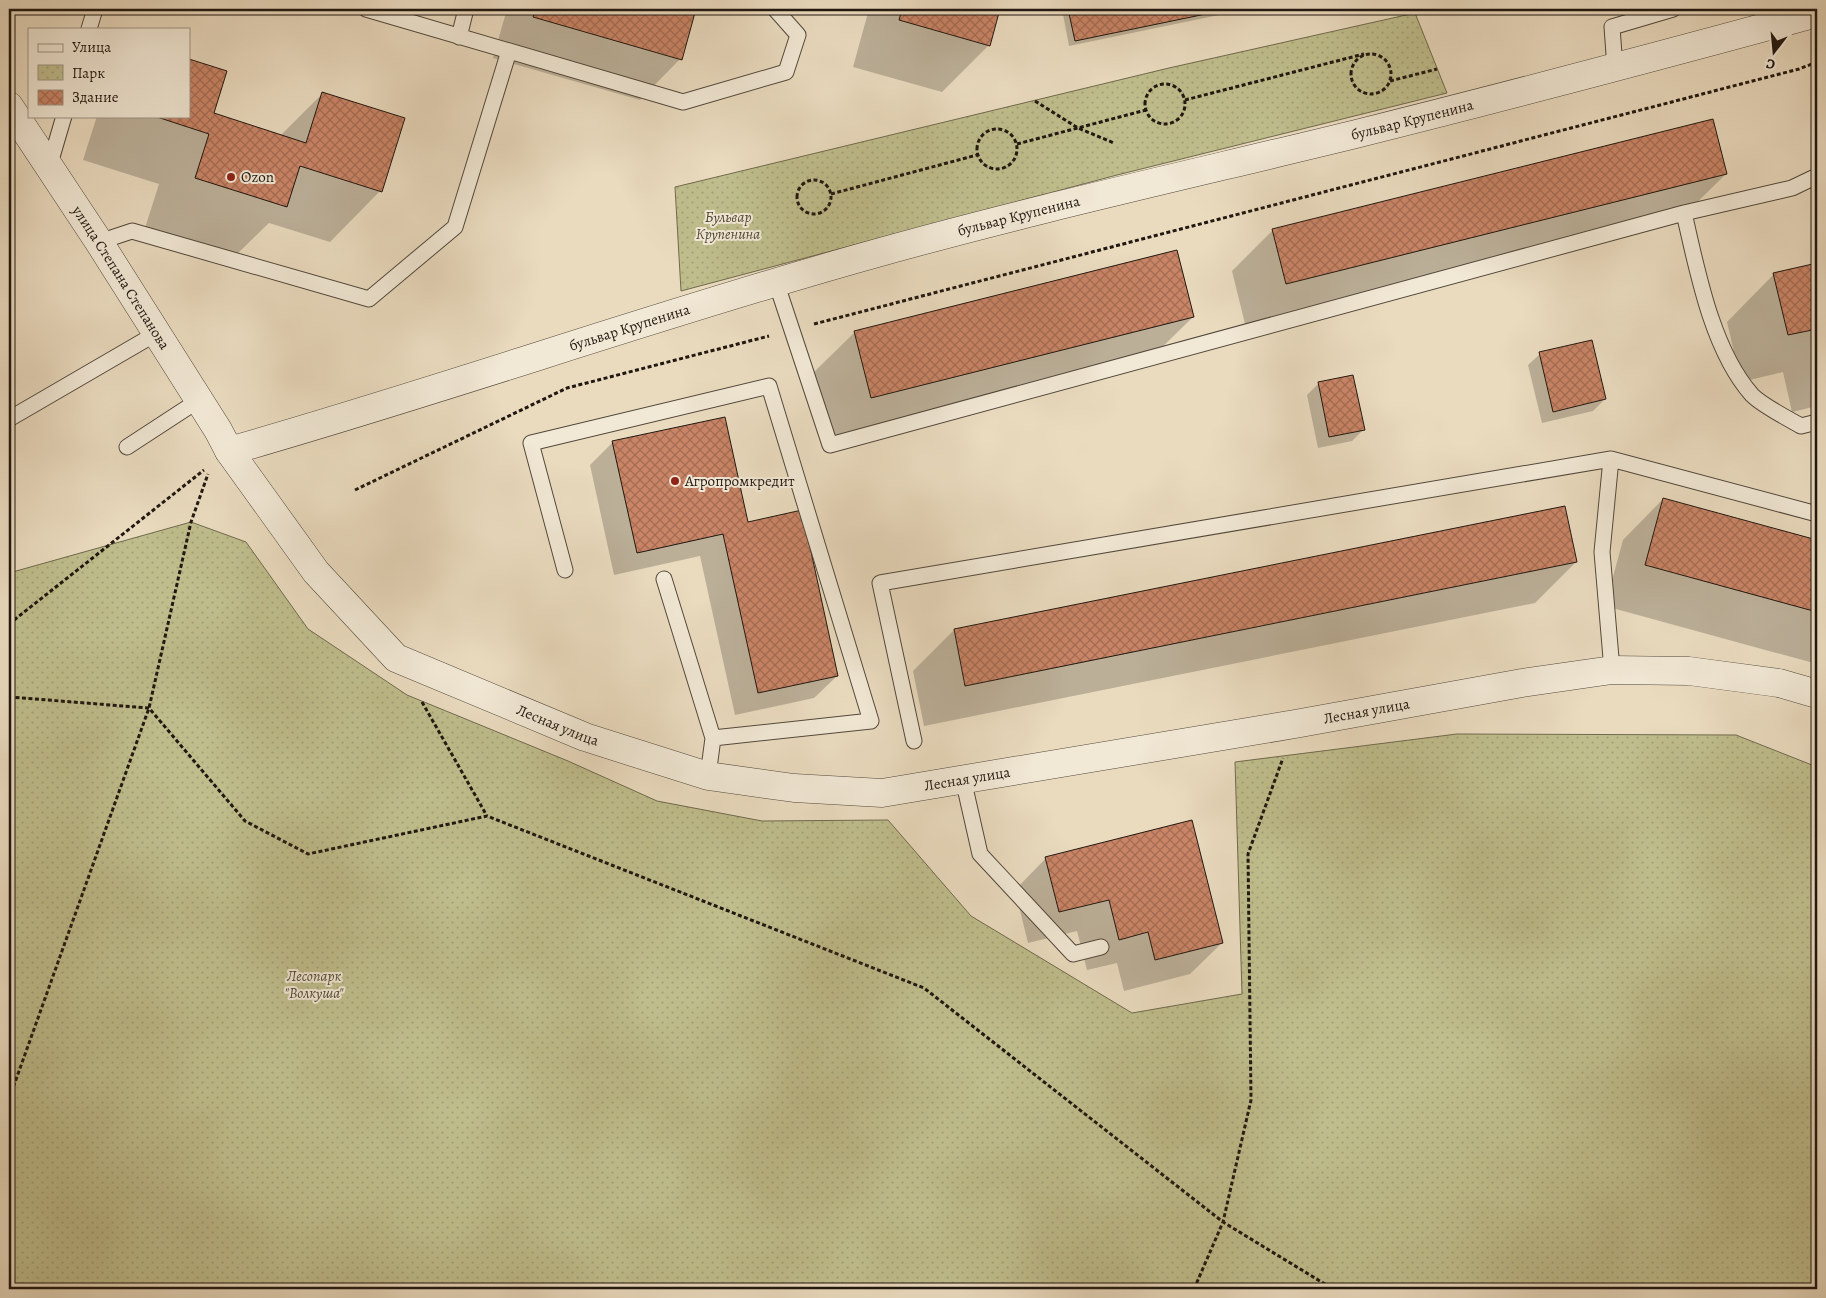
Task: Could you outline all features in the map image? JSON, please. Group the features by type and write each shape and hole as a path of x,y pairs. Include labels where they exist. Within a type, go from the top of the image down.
{"street":[{"name":"бульвар Крупенина","path":"220,458 328,422 776,282 1035,211 1372,130 1615,68 1817,13"},
{"name":"улица Степана Степанова","path":"9,106 99,242 199,400 220,458"},
{"name":"Лесная улица","path":"220,458 316,572 396,658 585,737 708,776 794,788 882,792 1295,724 1522,682 1612,670 1689,672 1778,684 1817,694"}],"lane":[{"path":"89,28 94,9"},
{"path":"366,9 683,102 786,72 798,35 776,9"},
{"path":"459,37 466,9"},
{"path":"1615,68 1612,27 1673,9"},
{"path":"1817,13 1817,18"},
{"path":"99,242 132,231 369,298 455,227 509,51"},
{"path":"49,167 63,118"},
{"path":"776,282 830,445 1684,213 1792,188 1817,176"},
{"path":"1684,213 1702,293 1727,355 1753,396 1801,426 1817,422"},
{"path":"9,419 157,334"},
{"path":"565,570 531,443 769,386 871,721 713,738"},
{"path":"127,447 199,400"},
{"path":"914,742 880,583 1611,459 1817,514"},
{"path":"1611,459 1602,552 1612,670"},
{"path":"664,579 713,738 708,776"},
{"path":"963,779 980,854 1073,954 1100,947"}],"path":[{"path":"1185,100 1364,54 1370,53 1383,57 1391,68 1390,81 1382,91 1375,94 1369,94 1357,88 1353,83 1351,70 1357,58 1364,54"},
{"path":"355,490 567,388 1799,69 1817,62"},
{"path":"1390,81 1437,69"},
{"path":"1171,84 1177,87 1185,100 1184,111 1181,117 1170,124 1156,123 1151,119 1146,110 1147,94 1157,85 1171,84"},
{"path":"1035,101 1078,128 1114,143"},
{"path":"1017,144 1146,110"},
{"path":"996,129 1009,132 1017,144 1018,151 1013,163 1002,169 988,168 983,165 978,155 977,146 979,139 989,130 996,129"},
{"path":"831,194 978,155"},
{"path":"810,181 821,182 831,194 826,210 815,214 804,211 798,202 797,196 801,186 810,181"},
{"path":"9,624 220,458"},
{"path":"9,1099 149,708 191,522 208,472"},
{"path":"9,697 149,708 245,821 308,854 487,816 924,988 1223,1222 1333,1289"},
{"path":"420,700 487,816"},
{"path":"1194,1289 1223,1222 1250,1100 1248,854 1295,724"}],"green space":[{"name":"Бульвар Крупенина","path":"1415,13 1447,93 1117,175 681,291 675,187 1169,68"},
{"name":"Лесопарк \"Волкуша\"","path":"191,522 246,542 308,629 407,695 568,761 657,801 762,821 888,820 971,916 1132,1013 1242,994 1235,762 1457,734 1736,735 1817,767 1817,1289 9,1289 9,573"}],"building":[{"path":"536,9 696,9 682,60 533,17"},
{"path":"902,9 1000,9 990,46 899,20"},
{"path":"1068,9 1230,9 1075,41"},
{"path":"190,59 227,71 214,113 306,143 322,92 405,118 382,192 300,166 287,207 195,178 209,134 160,118 190,118"},
{"path":"1713,119 1727,174 1286,284 1272,229"},
{"path":"1177,250 1194,317 871,398 854,331"},
{"path":"1817,263 1817,329 1788,335 1773,273"},
{"path":"1592,340 1606,399 1553,412 1539,352"},
{"path":"1353,375 1365,430 1329,437 1318,382"},
{"path":"725,417 748,522 802,510 838,676 758,693 723,534 637,553 612,441"},
{"path":"1663,498 1817,540 1817,612 1645,565"},
{"path":"1565,506 1577,562 965,686 954,629"},
{"path":"1192,820 1223,943 1155,960 1148,932 1119,940 1109,900 1059,912 1045,857"}],"place":[{"name":"Ozon","path":"231,177"},
{"name":"Агропромкредит","path":"675,481"}]}
